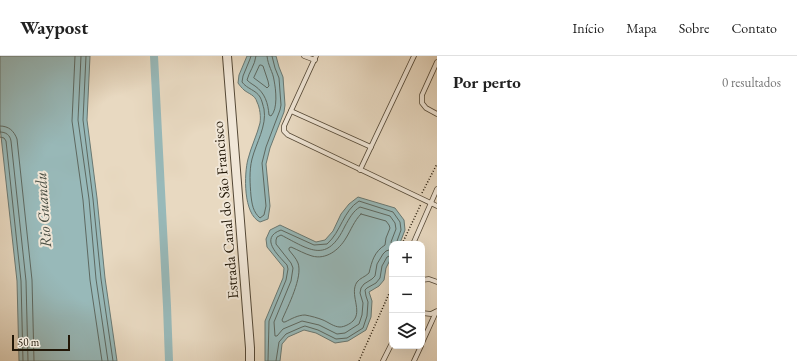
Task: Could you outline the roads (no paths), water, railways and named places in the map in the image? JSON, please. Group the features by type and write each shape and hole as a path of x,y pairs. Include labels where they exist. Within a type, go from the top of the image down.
{"street":[{"name":"Estrada Canal do São Francisco","path":"227,56 250,361"}],"lane":[{"path":"304,56 316,58 284,126 284,131 288,135 430,204 437,206"},
{"path":"360,170 413,57 408,56"},
{"path":"437,62 422,95 422,103 426,108 437,114"},
{"path":"291,111 371,148"},
{"path":"414,241 437,189"},
{"path":"425,280 429,279 437,282"},
{"path":"425,313 431,314 437,311"},
{"path":"425,337 437,311"},
{"path":"383,361 389,349"},
{"path":"414,361 420,349"}],"water":[{"name":"Rio Guandu","path":"0,56 90,56 87,120 105,278 117,361 19,361 17,281 0,127"},
{"path":"247,56 276,56 283,77 284,112 270,148 266,164 270,206 268,219 260,222 254,218 250,211 246,193 246,174 249,154 260,123 260,110 256,100 238,83 239,75"},
{"path":"358,197 395,208 404,220 405,230 401,241 389,241 389,262 386,268 384,280 379,286 369,292 372,301 371,317 366,330 348,341 335,343 316,333 304,330 288,337 282,344 280,361 265,361 265,321 283,278 284,268 267,247 266,239 270,230 280,225 316,242 325,240 333,231 341,214 349,204"}],"waterway":[{"path":"154,56 169,361"}]}
